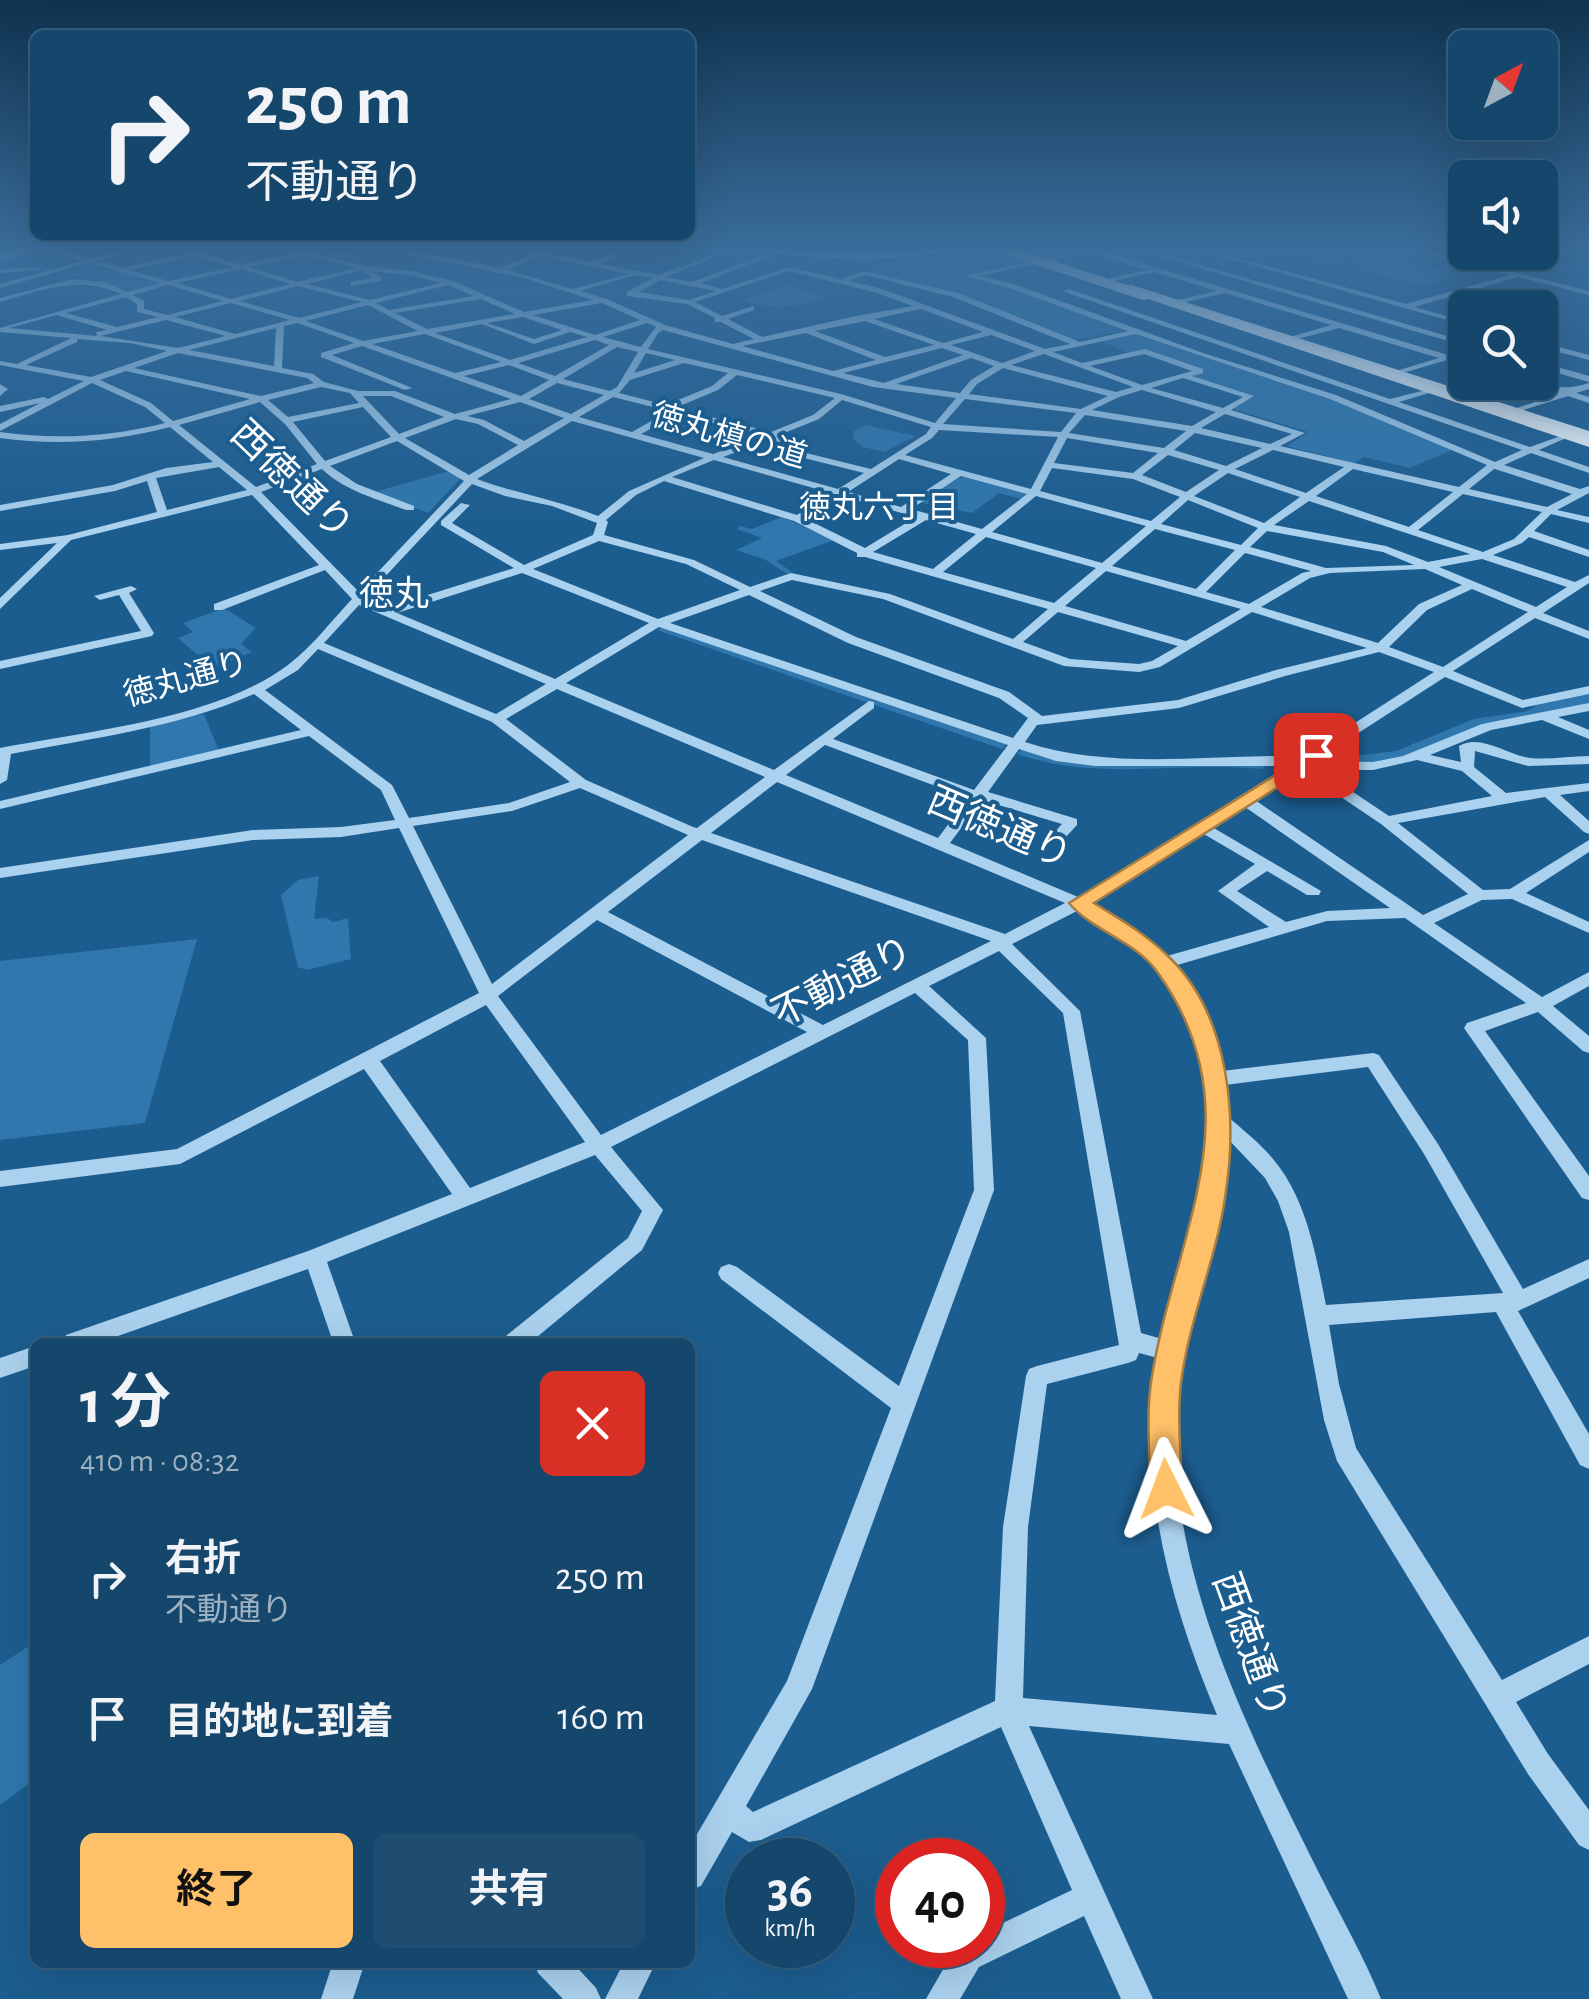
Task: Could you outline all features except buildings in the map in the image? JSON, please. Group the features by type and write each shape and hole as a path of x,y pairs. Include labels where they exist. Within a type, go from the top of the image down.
{"highway":[{"path":"1281,339 1589,440"}],"main road":[{"path":"1280,339 1399,373 1589,440"},
{"path":"1283,339 1563,436 1589,440"}],"street":[{"path":"0,375 76,339"},
{"path":"85,339 130,341 310,376 320,384 355,394 392,393 422,384"},
{"path":"0,432 92,380 217,339"},
{"path":"278,370 279,339"},
{"name":"徳丸槙の道","path":"351,339 573,418 839,494 940,427 976,380 1000,365 1103,339"},
{"path":"384,339 324,355 408,388"},
{"path":"446,339 557,380 772,435 803,455 873,472"},
{"path":"437,379 512,363 581,339"},
{"path":"601,339 840,397 940,427 1063,436 1168,451 1575,586"},
{"name":"徳丸通り","path":"2,752 216,706 258,690 294,667 470,480 523,444 613,394 630,377 651,339"},
{"path":"710,339 863,382 1195,428 1458,493 1589,520"},
{"path":"630,377 753,339"},
{"path":"830,339 882,359"},
{"path":"926,339 1000,365 1116,396"},
{"path":"834,373 960,339"},
{"path":"1011,339 1143,388 1300,433 1228,469 1188,496 1014,644"},
{"path":"1067,339 1079,344"},
{"path":"1160,339 1365,410 1494,465 1585,491"},
{"path":"1206,339 1589,470"},
{"path":"1230,364 1298,339"},
{"path":"1384,339 1447,358"},
{"path":"0,547 68,538 254,491 454,417 522,400 616,344"},
{"path":"446,350 464,346"},
{"path":"1558,349 1589,358"},
{"path":"935,573 1034,493 1070,422 1085,410 1116,396 1200,371 1145,351 1081,365"},
{"path":"411,360 428,355"},
{"path":"884,386 970,355"},
{"path":"1399,373 1447,358"},
{"path":"198,385 209,373 234,362"},
{"name":"西徳通り","path":"0,363 92,380 142,401 254,491 357,598 1079,903 1123,930 1163,963 1198,1018 1216,1079 1217,1118 1212,1200 1170,1351 1164,1444 1169,1513 1192,1616 1238,1731 1364,1999"},
{"path":"124,368 262,399 288,420 324,466 366,491 410,508"},
{"path":"633,435 674,408 715,388 736,371"},
{"path":"1558,371 1589,382"},
{"path":"1135,476 1195,428 1250,396 1184,376"},
{"path":"600,520 606,509 637,487 718,459 816,417 863,382"},
{"path":"1516,412 1589,382"},
{"path":"0,432 54,442 173,424 320,384"},
{"path":"1365,410 1426,390"},
{"path":"1558,391 1589,400"},
{"path":"0,393 5,408 65,396"},
{"path":"392,393 454,417 481,422 523,444"},
{"path":"355,394 398,438 470,480 509,494 554,502 600,520 603,526 598,537"},
{"path":"288,420 365,404"},
{"path":"1410,531 1494,465 1563,436"},
{"path":"897,456 1324,570 1426,567 1484,556 1529,533 1548,512 1585,491"},
{"path":"0,508 151,478 166,471 222,464"},
{"path":"1048,465 1135,476 1265,527 1377,546 1589,635"},
{"path":"1198,593 1265,527 1351,466"},
{"path":"901,510 959,472"},
{"path":"151,478 163,515"},
{"path":"665,478 798,519 863,554 1188,645"},
{"path":"798,519 839,494 1251,608 1380,648 1523,707 1589,690"},
{"path":"1336,506 1350,496"},
{"path":"465,505 446,523 455,530 442,534 520,573 870,706 1011,749 1095,762 1271,760 1373,766 1460,743 1487,726 1589,708"},
{"path":"863,554 924,517"},
{"path":"1529,533 1589,554"},
{"path":"386,612 461,594 520,573 598,537 690,562 852,640 1004,695 1038,719 1179,704 1380,648 1422,607 1470,586"},
{"path":"0,605 68,538"},
{"path":"218,607 326,566"},
{"path":"498,718 653,626 791,576 836,582 886,596 1068,662 1123,668 1156,664 1301,578 1324,570"},
{"name":"不動通り","path":"85,1338 315,1258 598,1145 1003,942 1079,903 1281,778 1589,578"},
{"path":"0,666 151,632 127,590 100,596"},
{"path":"653,626 1011,749 1050,766 1094,772 1252,770 1281,778"},
{"path":"316,644 498,718 580,783 697,834 1003,942 1072,1011 1130,1342 1128,1354 1038,1376 1018,1484 1012,1583 1015,1668 1007,1710 1137,1999"},
{"path":"258,690 387,788 489,996 598,1145 654,1210 650,1224 635,1244 520,1338"},
{"path":"0,1179 180,1156 489,996 870,706"},
{"path":"1546,717 1589,735"},
{"path":"941,844 1038,719"},
{"path":"0,805 312,731"},
{"path":"824,740 977,796 1072,822 1059,836"},
{"path":"1460,743 1528,762 1589,760"},
{"path":"1460,743 1470,755 1467,768"},
{"path":"0,780 2,752"},
{"path":"1416,756 1467,768 1503,798"},
{"path":"1303,764 1386,822 1478,895"},
{"path":"0,873 253,836 341,832 512,807 580,783"},
{"path":"1386,822 1503,798 1589,787"},
{"path":"1548,792 1589,829"},
{"path":"1245,800 1541,1005 1589,1046"},
{"path":"1202,827 1313,891"},
{"path":"1514,894 1589,845"},
{"path":"1266,864 1226,890 1281,927"},
{"path":"1163,963 1327,916 1415,918 1478,895 1514,894 1589,928"},
{"path":"596,913 822,1032"},
{"path":"1589,978 1541,1005 1473,1028 1589,1192"},
{"path":"695,1866 798,1689 984,1190 977,1038 918,984"},
{"path":"370,1058 372,1068 466,1198"},
{"path":"1216,1079 1373,1060 1431,1149 1589,1457"},
{"path":"1217,1118 1271,1170 1286,1196 1296,1224 1331,1413 1346,1453 1538,1764 1589,1835"},
{"path":"315,1258 343,1338"},
{"path":"1314,1316 1511,1302 1589,1268"},
{"path":"728,1273 906,1405"},
{"path":"1130,1342 1170,1351"},
{"path":"0,1368 30,1358"},
{"path":"1498,1697 1589,1649"},
{"path":"727,1809 749,1828 761,1825 1007,1710 1238,1731"},
{"path":"942,1999 968,1956 1090,1897"},
{"path":"337,1999 347,1968"},
{"path":"556,1968 585,1999"},
{"path":"621,1999 638,1968"}],"shaded area":[{"path":"1156,339 1340,401 1454,449 1410,468 1364,457 1354,463 1287,446 1308,432 1233,409 1253,396 1193,377 1198,373 1146,349 1128,353 1103,342"},
{"path":"865,425 916,436 884,452 863,447 853,439 854,431"},
{"path":"449,471 461,478 428,513 374,492"},
{"path":"963,476 1027,495 1022,499 999,493 972,513 918,502"},
{"path":"782,517 834,540 776,561 792,572 787,574 766,560 736,550 762,538 737,529 740,526 752,529"},
{"path":"224,608 256,628 241,644 252,652 213,668 178,638 193,632 183,623"},
{"path":"664,627 1007,744 1002,749 657,630"},
{"path":"1589,692 1589,705 1485,725 1386,763 1330,765 1339,758 1396,751 1474,719 1527,711 1540,703"},
{"path":"204,714 219,751 150,767 150,726"},
{"path":"1022,749 1056,759 1271,762 1261,769 1108,769 1047,762 1017,754"},
{"path":"319,876 314,919 327,918 333,922 348,918 351,959 307,970 298,967 281,895 298,880"},
{"path":"197,939 145,1123 0,1140 0,961"},
{"path":"30,1645 30,1783 0,1805 0,1665"}],"district":[{"name":"徳丸六丁目","path":"879,508"},
{"name":"徳丸","path":"394,594"}],"route":[{"path":"1166,1489 1164,1444 1170,1351 1212,1200 1218,1144 1216,1079 1210,1048 1198,1018 1163,963 1123,930 1079,903 1316,755"}]}
